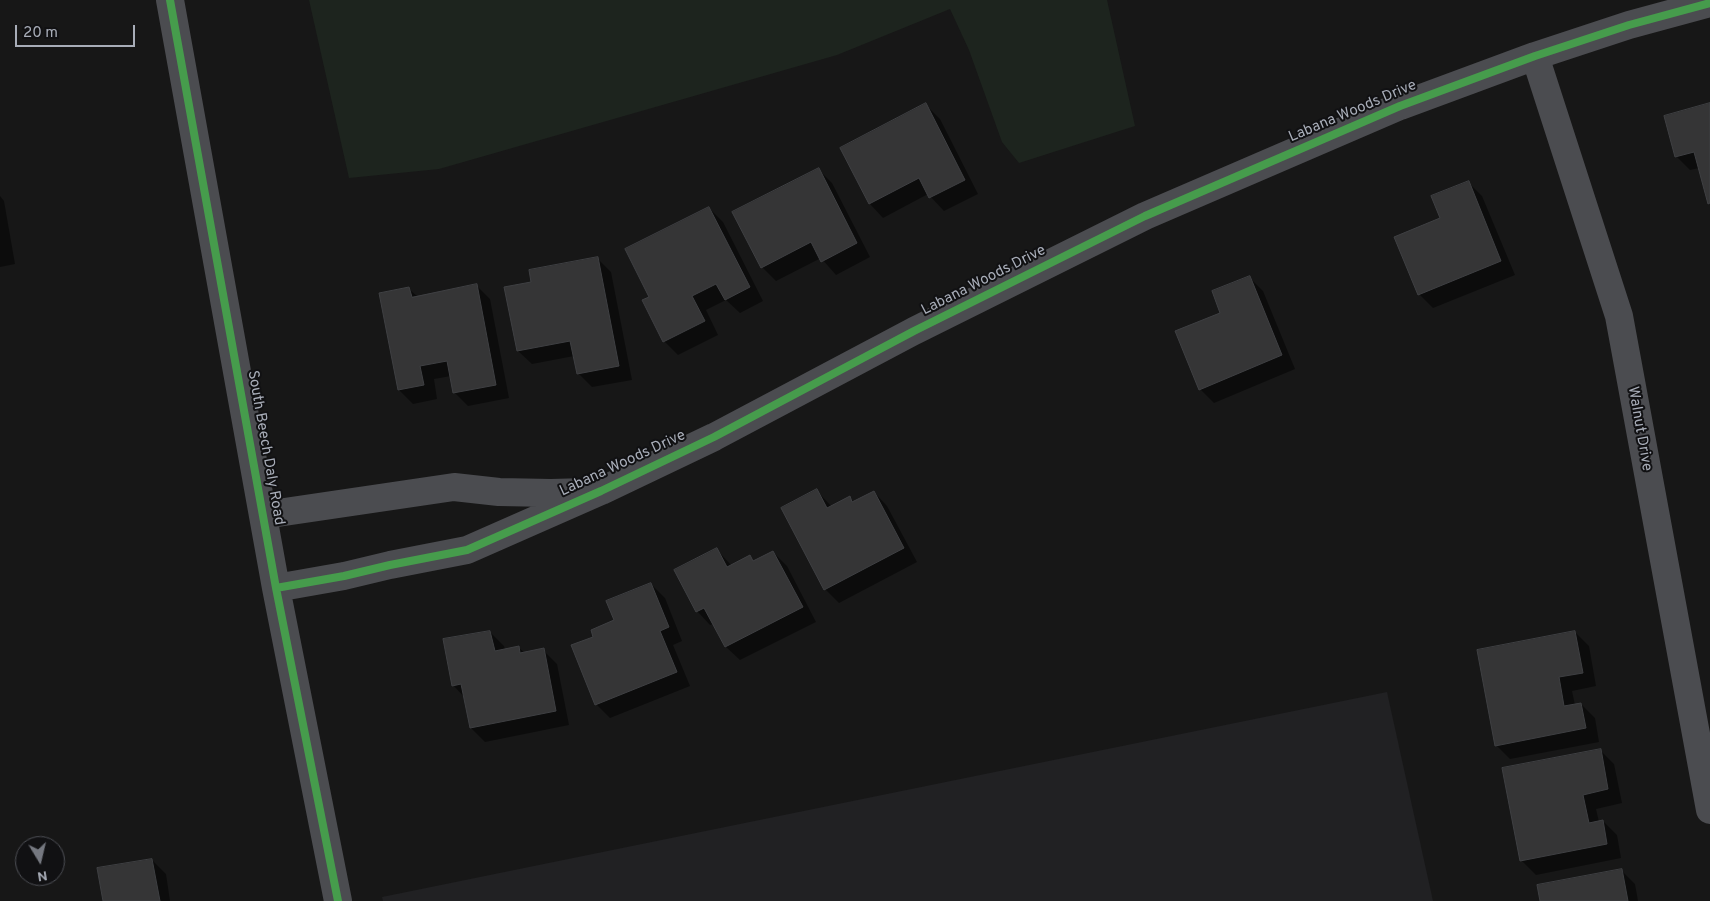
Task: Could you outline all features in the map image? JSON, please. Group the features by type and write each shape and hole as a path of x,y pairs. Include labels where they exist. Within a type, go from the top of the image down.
{"street":[{"name":"South Beech Daly Road","path":"170,0 276,588 338,901"},
{"name":"Labana Woods Drive","path":"276,588 467,550 601,491 714,437 914,332 1146,216 1400,106 1535,56 1629,25 1710,3"},
{"name":"Walnut Drive","path":"1535,56 1619,316 1710,810"},
{"name":"Labana Woods Drive","path":"264,515 454,487 499,492 551,493 601,491"}],"shaded area":[{"path":"309,0 1107,0 1135,126 1019,163 1002,142 969,50 950,9 837,55 439,169 349,178"},
{"path":"1387,692 1433,901 383,901 382,897"}],"building":[{"path":"926,103 965,180 929,198 919,178 869,204 840,148"},
{"path":"1710,103 1710,203 1708,204 1694,152 1675,157 1664,116"},
{"path":"819,168 857,243 821,262 811,242 761,268 732,212"},
{"path":"1469,181 1501,261 1418,295 1394,237 1440,218 1431,196"},
{"path":"709,207 750,287 725,300 716,284 692,296 705,321 663,342 642,300 649,297 625,249"},
{"path":"598,257 619,366 577,374 570,341 517,351 504,287 531,282 529,270"},
{"path":"1250,276 1282,355 1199,390 1175,331 1220,313 1212,291"},
{"path":"477,284 496,385 453,393 447,361 420,366 424,385 398,390 379,293 409,287 412,297"},
{"path":"817,489 827,508 850,496 852,502 874,491 904,548 824,590 781,508"},
{"path":"717,548 727,567 750,555 753,561 773,551 803,607 725,647 704,608 696,612 674,570"},
{"path":"651,583 669,627 660,631 677,672 595,705 571,645 593,637 591,630 614,620 606,601"},
{"path":"490,631 495,651 519,646 520,653 544,648 556,711 470,728 461,684 452,686 443,639"},
{"path":"1575,631 1583,673 1559,677 1564,706 1581,703 1586,728 1495,746 1477,650"},
{"path":"1601,749 1608,789 1583,795 1589,823 1603,820 1607,844 1520,861 1502,768"},
{"path":"152,859 160,901 103,901 97,868"},
{"path":"1622,869 1628,901 1540,901 1537,885"}],"cycle path":[{"path":"170,0 276,588 338,901"},
{"path":"276,588 467,550 601,491 714,437 914,331 1145,216 1400,106 1535,56 1629,25 1710,3"}]}
